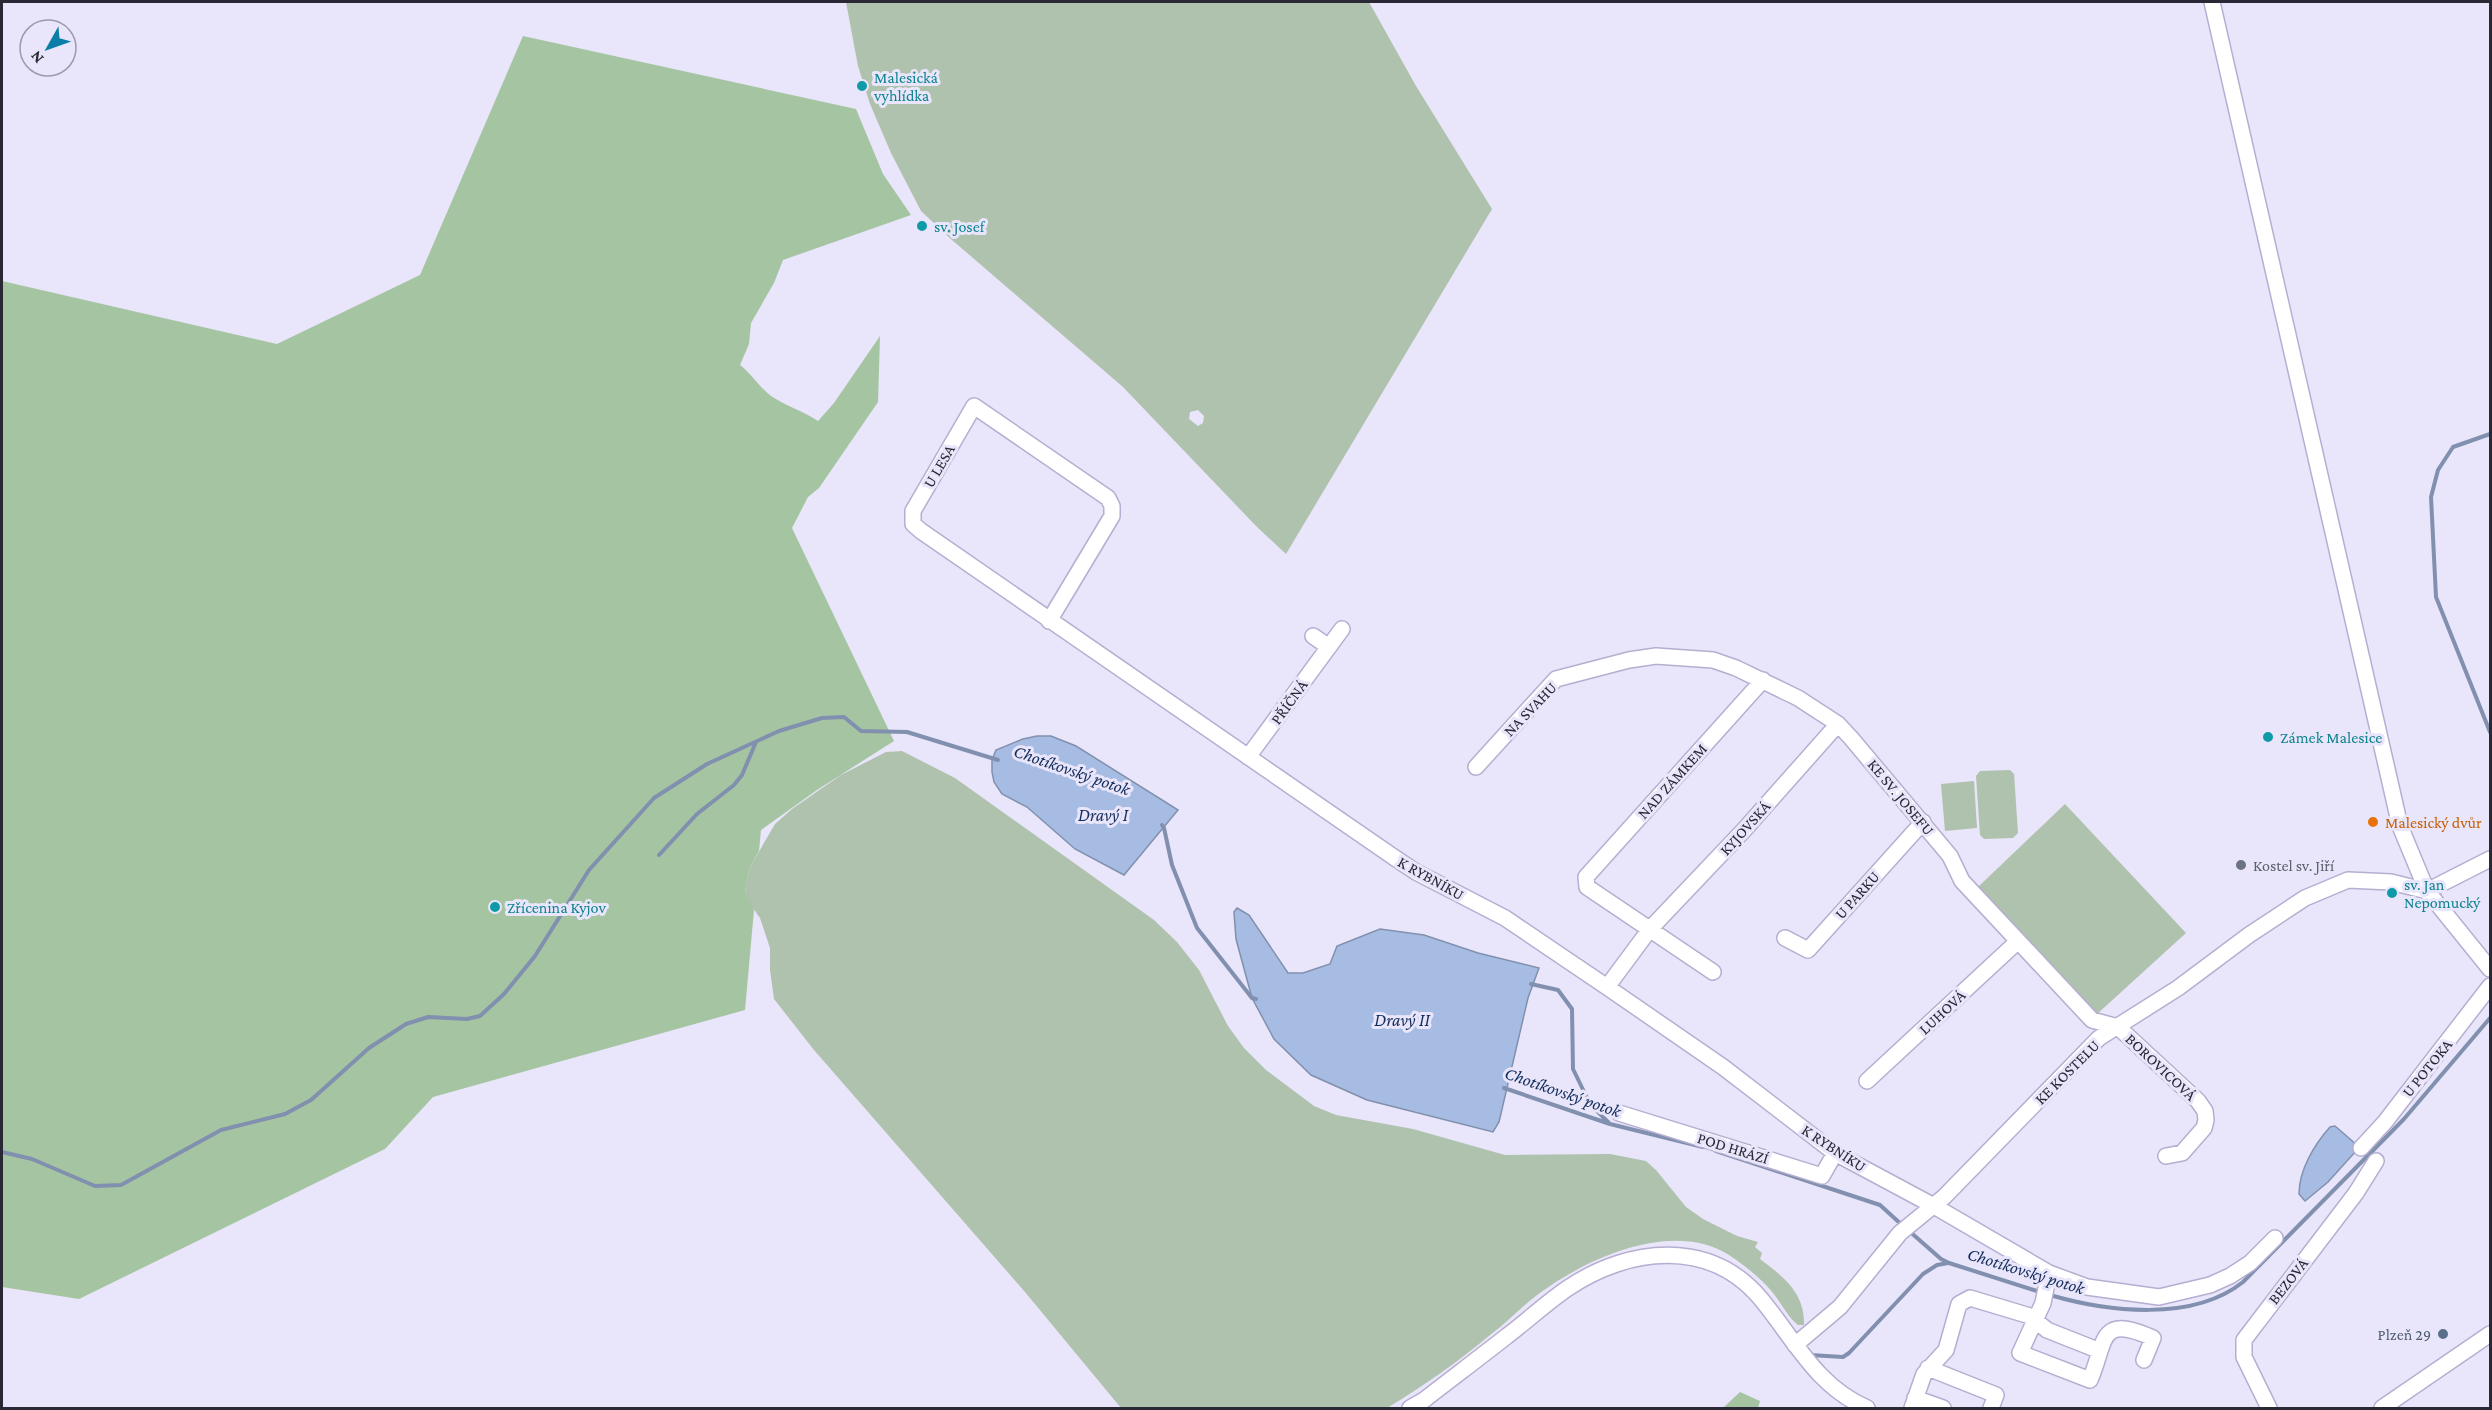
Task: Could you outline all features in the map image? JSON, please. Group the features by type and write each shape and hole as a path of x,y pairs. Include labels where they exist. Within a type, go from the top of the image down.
{"street":[{"path":"2212,2 2400,826 2427,891 2490,969"},
{"name":"U LESA","path":"974,405 1107,498 1112,506 1112,516 1049,621 913,524 913,512 974,405"},
{"name":"K RYBNÍKU","path":"1049,621 1416,872 1505,918 1607,987 1723,1068 1835,1153 1934,1206"},
{"name":"PŘÍČNÁ","path":"1248,757 1342,629"},
{"path":"1313,636 1329,647"},
{"name":"KE SV. JOSEFU","path":"1629,660 1656,656 1703,659 1736,668 1798,698 1838,724 1950,856 1962,881 2017,942 2092,1020 2118,1027"},
{"name":"NA SVAHU","path":"1476,767 1556,680 1629,660"},
{"name":"NAD ZÁMKEM","path":"1650,930 1586,884 1586,877 1762,680"},
{"name":"KYJOVSKÁ","path":"1607,987 1650,930 1744,830 1838,724"},
{"name":"U PARKU","path":"1785,938 1808,950 1923,822"},
{"path":"2427,891 2490,859"},
{"name":"KE KOSTELU","path":"1795,1345 1840,1307 1906,1228 1934,1206 2099,1038 2183,984 2249,934 2305,898 2348,880 2391,882 2427,891"},
{"path":"1650,930 1713,972"},
{"name":"LUHOVÁ","path":"1868,1081 2017,942"},
{"name":"U POTOKA","path":"2361,1148 2385,1122 2490,986"},
{"name":"BOROVICOVÁ","path":"2118,1027 2198,1101 2205,1111 2204,1128 2182,1153 2166,1156"},
{"name":"POD HRÁZÍ","path":"1619,1113 1822,1176 1835,1153"},
{"name":"BEZOVÁ","path":"2269,1408 2244,1357 2244,1340 2356,1193 2376,1161"},
{"path":"1934,1206 2047,1278 2087,1287 2159,1297 2210,1285 2230,1276 2250,1263 2275,1238"},
{"path":"1410,1408 1433,1393 1569,1287 1619,1264 1649,1257 1684,1254 1711,1261 1734,1273 1760,1297 1795,1345 1833,1389 1867,1408"},
{"path":"2047,1278 2043,1303 2020,1353 2090,1380 2102,1342 2109,1332 2120,1328 2153,1338 2145,1360"},
{"path":"1943,1408 1913,1403 1920,1380 1928,1368 1946,1350 1959,1304 1966,1298 2035,1319 2047,1330 2100,1351"},
{"path":"2382,1408 2490,1334"},
{"path":"1928,1368 1996,1395 1990,1408"}],"green space":[{"path":"846,2 1369,2 1416,86 1492,209 1286,554 1257,527 1123,387 921,211 891,153 870,104 858,66","holes":["1198,410 1204,416 1203,423 1198,426 1189,419 1190,412"]},
{"path":"523,36 856,109 883,174 911,215 783,260 774,283 751,323 749,344 740,365 771,396 818,421 834,403 880,336 878,402 819,488 808,497 792,528 894,741 817,790 761,830 759,851 750,867 745,891 754,910 745,1010 433,1097 385,1149 79,1299 2,1287 2,281 277,344 420,275"},
{"path":"902,751 955,778 1154,920 1177,942 1199,970 1228,1026 1244,1048 1266,1070 1314,1106 1336,1115 1413,1129 1505,1155 1610,1154 1646,1161 1686,1207 1703,1219 1737,1236 1758,1242 1755,1247 1762,1253 1760,1259 1785,1279 1797,1295 1801,1304 1804,1325 1794,1322 1764,1283 1729,1255 1706,1245 1680,1241 1653,1243 1626,1249 1600,1259 1552,1285 1453,1364 1387,1408 1121,1408 1025,1292 814,1050 774,999 770,948 760,918 750,904 745,891 750,867 775,824 792,809 841,775 886,752"},
{"path":"2010,770 2014,774 2018,833 2013,838 1984,839 1980,835 1976,776 1980,771"},
{"path":"1974,781 1977,828 1945,831 1941,784"},
{"path":"2065,804 2186,933 2096,1015 1977,888"},
{"path":"1740,1392 1760,1401 1758,1408 1723,1408"}],"water":[{"name":"Dravý I","path":"1037,736 1051,736 1076,746 1178,810 1124,875 1075,849 1027,807 1002,794 994,782 992,760 996,750"},
{"name":"Dravý II","path":"1237,908 1249,915 1288,973 1303,973 1330,964 1337,946 1380,929 1424,935 1478,953 1539,968 1528,998 1499,1122 1493,1132 1367,1100 1311,1075 1274,1039 1252,998 1236,939 1234,912"},
{"path":"2335,1126 2358,1146 2357,1150 2328,1182 2305,1201 2299,1194 2305,1167 2318,1142 2330,1127"}],"waterway":[{"path":"2490,434 2453,447 2438,470 2431,497 2436,597 2490,732"},
{"name":"Chotíkovský potok","path":"2,1152 32,1159 95,1186 121,1185 221,1130 285,1114 311,1100 369,1048 406,1024 428,1017 467,1019 480,1016 504,994 535,956 589,870 654,798 707,764 779,731 822,718 844,717 861,731 907,732 998,760"},
{"path":"659,855 697,814 734,785 742,775 756,742"},
{"name":"Chotíkovský potok","path":"1162,825 1172,865 1197,928 1252,998 1256,999"},
{"path":"1531,984 1558,990 1572,1009 1573,1069 1590,1104 1609,1123"},
{"name":"Chotíkovský potok","path":"2050,1295 2098,1306 2150,1310 2200,1303 2223,1295 2243,1282 2404,1119 2490,1018"},
{"name":"Chotíkovský potok","path":"1504,1088 1610,1124 1703,1147"},
{"name":"Chotíkovský potok","path":"1716,1151 1880,1205 1902,1225"},
{"name":"Chotíkovský potok","path":"1908,1230 1941,1259 1949,1263 2040,1292"},
{"path":"1810,1355 1843,1357 1923,1274 1937,1265 1948,1263"}],"place":[{"name":"Malesická vyhlídka","path":"862,86"},
{"name":"sv. Josef","path":"922,226"},
{"name":"Zámek Malesice","path":"2268,737"},
{"name":"Malesický dvůr","path":"2373,822"},
{"name":"Kostel sv. Jiří","path":"2241,865"},
{"name":"sv. Jan Nepomucký","path":"2392,893"},
{"name":"Zřícenina Kyjov","path":"495,907"},
{"name":"Plzeň 29","path":"2443,1334"}]}
